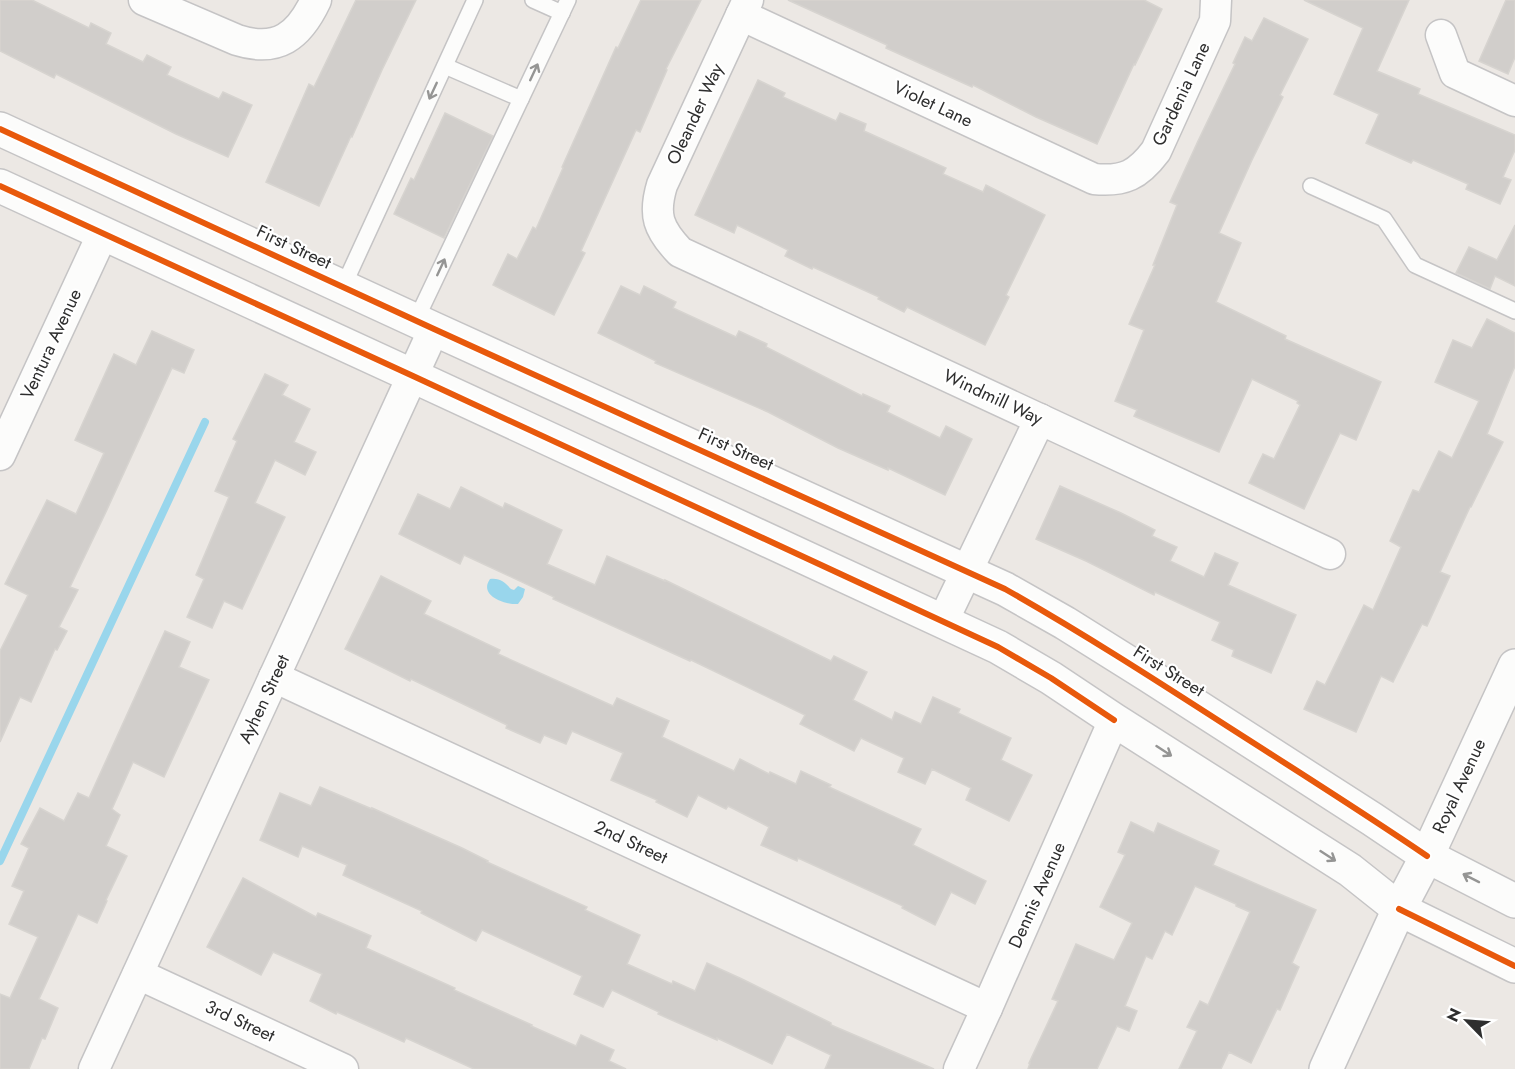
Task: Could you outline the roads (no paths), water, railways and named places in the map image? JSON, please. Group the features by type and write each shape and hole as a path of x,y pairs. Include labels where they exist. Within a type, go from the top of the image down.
{"main road":[{"name":"First Street","path":"0,129 1005,589 1065,623 1427,856 1515,900"},
{"path":"0,186 998,647 1042,672 1350,870 1399,909 1515,966"},
{"name":"Royal Avenue","path":"1326,1069 1399,909 1427,856 1515,666"}],"street":[{"path":"144,0 250,44 270,44 288,37 303,24 316,0"},
{"name":"Gardenia Lane","path":"1127,177 1145,166 1156,151 1215,21 1216,0"},
{"name":"Violet Lane","path":"745,8 1094,179 1109,180 1127,177"},
{"name":"Oleander Way","path":"663,230 658,216 662,185 745,8"},
{"path":"1441,35 1455,73 1515,101"},
{"name":"Windmill Way","path":"663,230 680,252 1330,554"},
{"name":"Ventura Avenue","path":"0,455 103,233"},
{"name":"Ayhen Street","path":"94,1069 413,376 425,324"},
{"path":"943,621 1040,419"},
{"name":"2nd Street","path":"274,677 987,1008"},
{"name":"Dennis Avenue","path":"959,1069 1114,720"},
{"name":"3rd Street","path":"138,974 343,1069"}],"lane":[{"path":"343,287 475,0"},
{"path":"425,324 521,99 565,6 533,0"},
{"path":"445,66 521,99"},
{"path":"1311,186 1384,219 1415,265 1515,311"}],"water":[{"path":"490,579 500,580 514,590 518,586 525,589 523,597 518,604 507,603 495,598 488,590 487,585"}],"waterway":[{"path":"0,861 205,422"}]}
